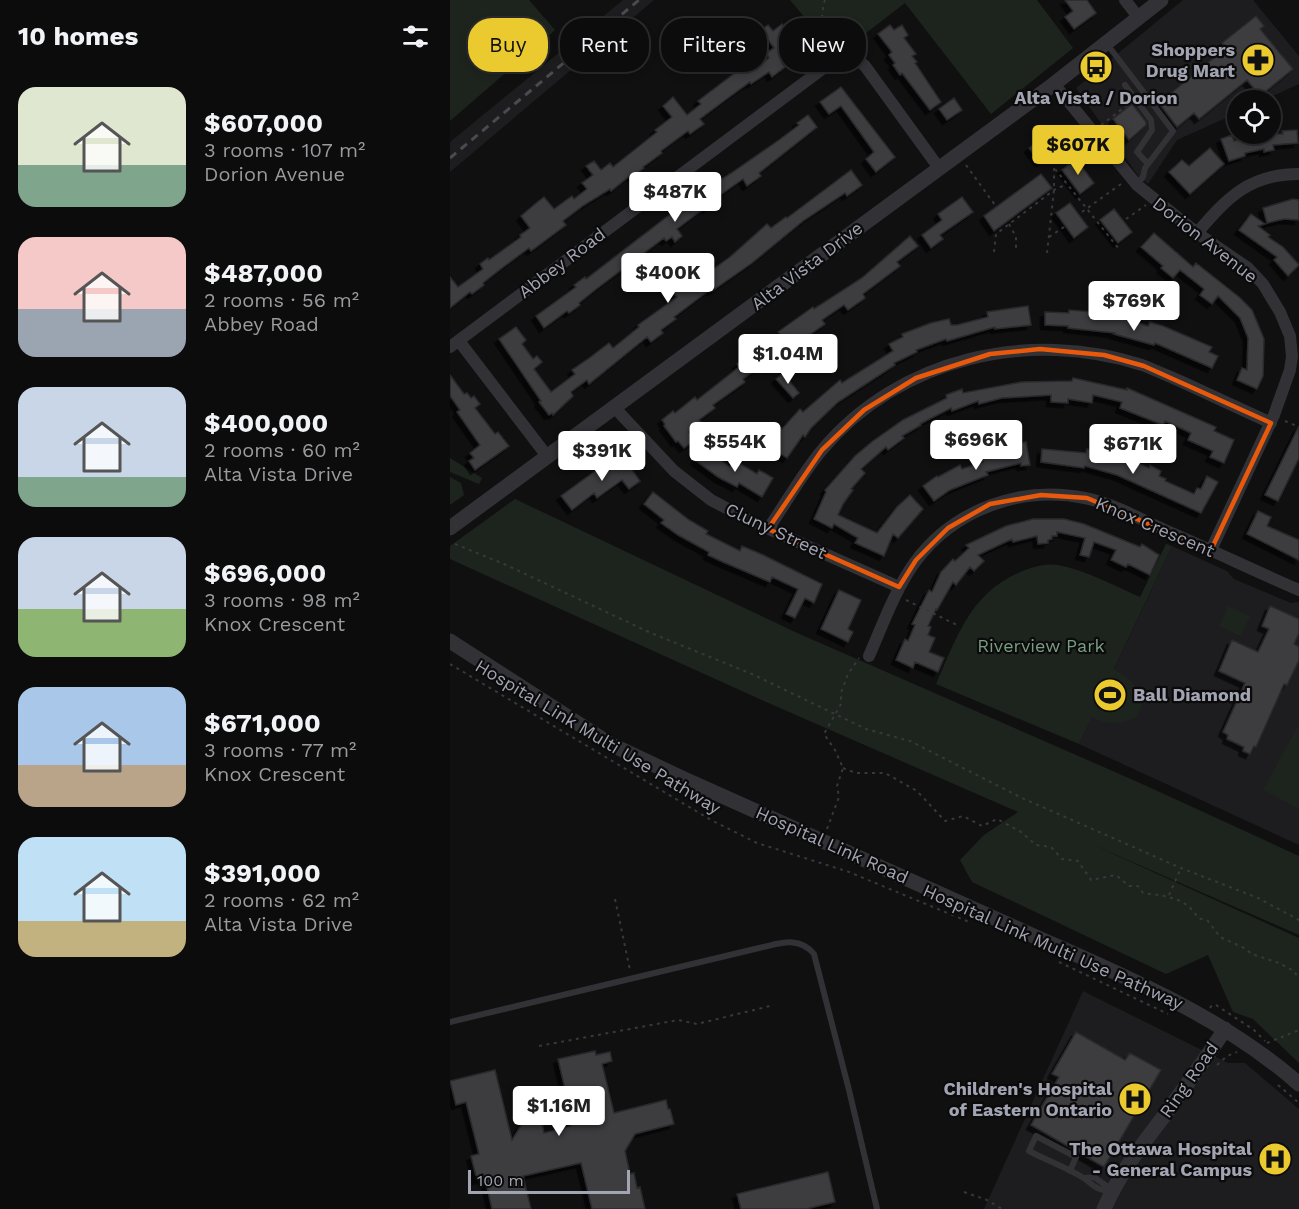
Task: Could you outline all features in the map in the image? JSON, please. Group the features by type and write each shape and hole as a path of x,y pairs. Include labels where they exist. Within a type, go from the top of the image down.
{"street":[{"path":"1125,0 1139,18"},
{"name":"Alta Vista Drive","path":"450,528 1054,84 1161,0"},
{"path":"866,67 939,168"},
{"name":"Abbey Road","path":"454,344 818,72"},
{"name":"Dorion Avenue","path":"1054,84 1137,185 1197,233 1248,268 1263,284 1280,312 1290,336 1292,356 1290,370 1273,419 1211,550"},
{"path":"1197,233 1225,203 1244,187 1267,178 1299,174"},
{"path":"454,344 547,456"},
{"path":"768,529 822,450 864,410 895,388 916,378 990,354 1040,349 1104,355 1144,366 1273,419"},
{"name":"Cluny Street","path":"614,407 674,471 711,500 901,593"},
{"name":"Knox Crescent","path":"869,656 916,560 948,528 990,504 1014,498 1063,494 1087,498 1299,590"},
{"name":"Hospital Link Road","path":"450,641 610,744 1154,990 1225,1029"},
{"name":"Ring Road","path":"1104,1209 1130,1160 1225,1029 1277,1065 1299,1084"}],"lane":[{"path":"1107,44 1173,130 1148,164 1137,185"},
{"path":"1125,85 1151,120 1152,130 1137,152 1148,164"},
{"path":"450,1022 785,942 799,942 810,948 813,954 849,1090 877,1209"},
{"path":"1070,1171 1076,1156 1036,1136 1029,1151 1070,1171 1085,1178 1094,1178 1104,1183 1112,1191"}],"path":[{"path":"822,18 825,0"},
{"path":"1099,126 1135,99"},
{"path":"1047,253 1054,190 1054,155"},
{"path":"966,165 995,205"},
{"path":"1055,169 1119,249"},
{"path":"994,252 996,234 1054,190 1067,184"},
{"path":"1082,212 1122,184"},
{"path":"1126,219 1147,204"},
{"path":"1009,224 1016,237 1016,252"},
{"path":"1049,237 1064,227"},
{"path":"1273,419 1299,427"},
{"path":"455,544 504,564 651,633 752,674 867,729 910,741 1022,798 1181,868 1258,898 1299,920"},
{"path":"901,593 959,626"},
{"path":"826,830 839,797 837,786 843,768 824,734 842,704 842,693 848,674 862,654 869,656"},
{"name":"Hospital Link Multi Use Pathway","path":"450,664 711,820 740,835 778,851 849,872 975,924"},
{"path":"843,768 856,773 885,773 917,791 945,820 963,816 982,826 997,819 1021,832 1036,845 1051,847 1062,859 1078,861 1091,879 1116,875 1130,886 1138,886 1143,893 1174,897 1194,911 1198,918 1208,921 1220,937 1252,954 1287,967 1294,971 1299,980"},
{"path":"1168,897 1181,868"},
{"path":"615,898 632,979"},
{"name":"Hospital Link Multi Use Pathway","path":"1060,963 1176,1017"},
{"path":"539,1046 678,1020 697,1024 774,1005"},
{"name":"Hospital Link Multi Use Pathway","path":"1209,1009 1212,1005 1216,1005 1254,1030"},
{"path":"1267,1043 1299,1030"},
{"path":"1213,1068 1231,1054 1237,1052 1242,1055"},
{"path":"1273,1081 1299,1103"},
{"path":"964,1192 987,1200 1002,1209"}],"highlighted area":[{"path":"1040,349 1104,355 1144,366 1271,423 1211,550 1087,498 1041,495 990,504 948,528 916,560 899,587 768,529 822,450 864,410 916,378 990,354"}],"shaded area":[{"path":"623,0 654,0 633,18 601,18"},
{"path":"1183,0 1253,0 1299,56 1299,84 1281,92 1281,90 1227,90 1227,118 1177,140 1148,184 1139,177 1076,88"},
{"path":"560,52 560,72 569,72 450,172 450,142 535,72 548,72 548,62"},
{"path":"1172,546 1227,571 1234,579 1291,603 1299,602 1299,845 1079,744"},
{"name":"Children's Hospital of Eastern Ontario","path":"1083,991 1228,1063 1245,1063 1299,1109 1299,1209 984,1209"}],"green space":[{"path":"450,0 529,0 545,18 468,18 468,72 507,72 450,121"},
{"path":"790,0 1037,0 1073,48 991,114 905,3 866,33 866,18 805,18"},
{"path":"548,22 555,30 548,36"},
{"path":"450,458 482,478 479,484 450,472"},
{"path":"450,477 461,483 464,495 450,505"},
{"path":"515,499 795,632 1140,783 1299,856 1299,935 1089,843 1299,938 1299,1063 1253,1019 1233,1012 1208,955 1166,974 972,882 960,860 984,835 1018,812 764,701 450,559 450,546"},
{"name":"Riverview Park","path":"1166,544 1172,546 1114,669 1129,679 1138,691 1143,703 1137,717 1114,723 1092,717 1079,744 936,684 966,620 976,605 1002,582 1033,567 1058,565 1090,575 1140,597"},
{"path":"1228,606 1250,616 1240,636 1219,626"},
{"path":"1299,724 1299,809 1263,790"}],"building":[{"path":"1065,0 1087,0 1096,13 1074,29 1065,17 1073,11"},
{"path":"1256,16 1264,26 1260,29 1293,69 1267,90 1255,90 1247,80 1235,90 1227,90 1227,96 1199,119 1194,113 1177,127 1159,103 1226,48 1222,43"},
{"path":"890,25 894,30 902,25 908,35 904,38 916,54 912,56 917,62 915,63 941,102 930,110 902,73 900,75 893,65 895,63 889,55 892,52 878,34"},
{"path":"767,26 773,31 779,26 779,72 772,77 769,72 751,84 750,82 700,119 704,124 690,134 688,131 632,177 631,175 611,191 610,189 584,205 563,221 566,225 531,251 529,248 483,283 484,285 472,294 470,292 450,308 450,277 458,287 483,269 480,264 521,237 520,235 530,228 521,216 544,197 554,209 572,196 574,199 587,189 582,183 593,175 586,166 594,161 601,170 610,163 613,167 672,117 663,106 673,97 687,115 701,104 698,101 736,72 767,72 769,58 767,52 774,48 767,38"},
{"path":"841,87 895,157 876,172 866,159 874,152 841,106 829,114 820,102"},
{"path":"954,98 962,110 947,120 939,109"},
{"path":"1132,104 1146,125 1129,140 1113,119"},
{"path":"808,115 817,127 759,173 761,176 747,186 743,179 716,198 718,200 707,209 706,207 677,229 682,236 675,242 672,237 666,241 664,238 595,290 579,303 580,305 569,313 567,311 544,328 536,316 576,287 574,285 585,277 586,279 718,179 719,181 730,174 779,140"},
{"path":"1053,129 1064,144 1040,162 1029,148"},
{"path":"1297,130 1298,143 1273,145 1274,150 1264,152 1264,149 1245,153 1245,156 1229,161 1221,139 1227,137 1227,144 1281,144 1282,131"},
{"path":"1210,148 1224,164 1190,194 1169,172 1182,160 1189,166"},
{"path":"1076,159 1094,183 1080,194 1062,170"},
{"path":"851,170 862,185 847,196 845,193 803,221 752,263 712,291 711,289 674,317 676,319 661,330 663,333 651,342 647,337 589,384 587,380 571,392 573,396 553,415 552,413 549,415 539,402 541,401 499,339 516,327 526,340 522,344 533,359 537,356 542,362 534,369 551,392 575,374 572,370 609,343 613,348 639,327 638,325 677,297 672,291 686,279 691,285 730,257 767,224 771,228 787,218"},
{"path":"1041,174 1052,188 994,231 984,216"},
{"path":"962,197 973,212 940,235 943,239 931,248 922,235 942,220 938,214"},
{"path":"1293,199 1299,200 1299,220 1284,219 1267,223 1263,208"},
{"path":"1070,203 1088,227 1074,238 1056,213"},
{"path":"1114,209 1132,232 1118,243 1100,220"},
{"path":"1251,214 1265,224 1258,226 1270,235 1268,237 1283,247 1299,265 1288,276 1274,260 1277,257 1239,230"},
{"path":"1154,233 1193,267 1196,263 1252,310 1264,339 1263,376 1257,389 1237,380 1242,368 1247,370 1248,338 1240,318 1218,296 1212,304 1200,295 1204,289 1180,270 1173,278 1161,268 1163,266 1141,247"},
{"path":"910,236 918,246 897,262 900,266 863,294 865,298 848,310 844,305 822,320 825,324 792,347 795,351 772,369 767,362 743,379 745,382 713,405 715,408 699,420 702,423 689,432 695,440 684,448 678,441 676,442 662,420 695,397 697,400 739,367 737,364 780,334 778,332 813,307 814,309 862,278"},
{"path":"1028,306 1031,325 995,329 995,327 947,341 946,339 916,350 917,352 894,363 895,365 838,402 811,428 805,437 803,435 787,458 778,452 780,448 769,439 779,426 782,429 800,409 803,412 840,380 842,383 893,351 889,344 903,337 902,334 949,319 951,325 957,325 988,317 987,312"},
{"path":"1094,308 1116,312 1115,314 1148,326 1150,322 1163,326 1212,347 1209,352 1218,356 1212,368 1155,343 1154,345 1115,333 1045,325 1045,312 1069,313 1069,310 1093,312"},
{"path":"783,373 799,393 793,398 776,379"},
{"path":"450,375 464,394 467,393 471,398 474,396 480,404 475,408 495,434 498,432 509,446 475,470 469,461 474,458 470,453 480,445 457,412 460,410 450,396"},
{"path":"1073,378 1127,390 1127,388 1216,427 1214,431 1234,440 1224,463 1210,457 1213,451 1188,440 1191,433 1165,421 1163,425 1120,408 1122,402 1093,395 1092,403 1068,399 1068,403 1051,402 1051,395 1002,398 979,404 978,401 952,411 951,408 920,424 902,436 904,438 888,450 886,447 861,469 865,473 851,489 853,490 838,515 877,533 897,507 910,495 923,509 898,538 893,534 884,556 855,543 858,538 834,524 832,528 814,519 825,490 855,456 903,420 947,398 946,395 962,389 963,393 1022,382 1072,381"},
{"path":"1299,426 1299,458 1278,501 1265,495"},
{"path":"1026,442 1030,465 1021,466 1021,463 986,472 988,475 950,490 934,501 923,486 960,465 962,469 983,462 982,458 1018,449 1017,444"},
{"path":"704,448 730,467 734,460 757,474 759,470 773,478 762,497 739,483 737,487 718,477 695,460"},
{"path":"1042,449 1086,453 1087,449 1119,457 1120,455 1149,468 1150,465 1161,471 1159,476 1166,479 1165,481 1194,494 1197,488 1201,489 1207,476 1218,482 1201,513 1117,475 1085,466 1084,468 1041,462"},
{"path":"620,453 640,481 629,489 622,480 597,498 594,493 572,510 561,496"},
{"path":"653,492 689,520 708,531 706,534 740,551 742,546 763,555 822,584 814,603 805,598 795,618 786,614 798,589 772,577 770,582 723,562 678,535 661,523 664,520 644,504"},
{"path":"1258,511 1271,517 1267,526 1299,540 1299,560 1247,534"},
{"path":"1033,519 1064,519 1084,524 1140,547 1142,544 1159,555 1150,575 1128,564 1126,567 1111,560 1116,550 1094,542 1089,557 1080,555 1085,538 1057,532 1057,536 1052,536 1048,543 1038,544 1037,536 1013,542 1012,539 978,555 984,561 974,571 970,567 956,585 953,582 936,609 928,626 931,627 928,635 935,638 929,652 944,658 938,672 915,662 913,668 896,660 905,639 908,641 915,625 912,624 929,590 932,592 941,572 953,559 955,561 969,548 966,545 1006,526"},
{"path":"839,590 861,600 848,629 853,632 848,642 821,629"},
{"path":"1270,606 1299,619 1299,633 1294,644 1299,647 1299,660 1287,685 1284,684 1256,747 1254,746 1250,754 1243,751 1244,747 1227,739 1228,735 1223,732 1245,683 1219,671 1232,640 1258,652 1269,629 1262,626"},
{"path":"1076,1032 1125,1060 1130,1053 1161,1070 1104,1167 1031,1125 1059,1077 1052,1074"},
{"path":"595,1051 596,1055 610,1052 612,1061 602,1064 614,1113 666,1100 668,1109 670,1109 674,1124 635,1134 625,1151 630,1174 634,1173 637,1188 640,1187 645,1209 592,1209 581,1163 523,1176 531,1209 492,1209 485,1178 477,1180 471,1156 479,1154 466,1102 456,1105 450,1081 495,1070 512,1140 527,1116 541,1118 544,1133 571,1126 573,1123 558,1059"},
{"path":"828,1172 835,1202 806,1209 741,1209 737,1194"}],"railway":[{"path":"450,158 639,0"}],"place":[{"name":"Shoppers Drug Mart","path":"1258,60"},
{"name":"Alta Vista / Dorion","path":"1096,67"},
{"name":"Ball Diamond","path":"1110,695"},
{"name":"Children's Hospital of Eastern Ontario","path":"1135,1099"},
{"name":"The Ottawa Hospital - General Campus","path":"1275,1159"}]}
